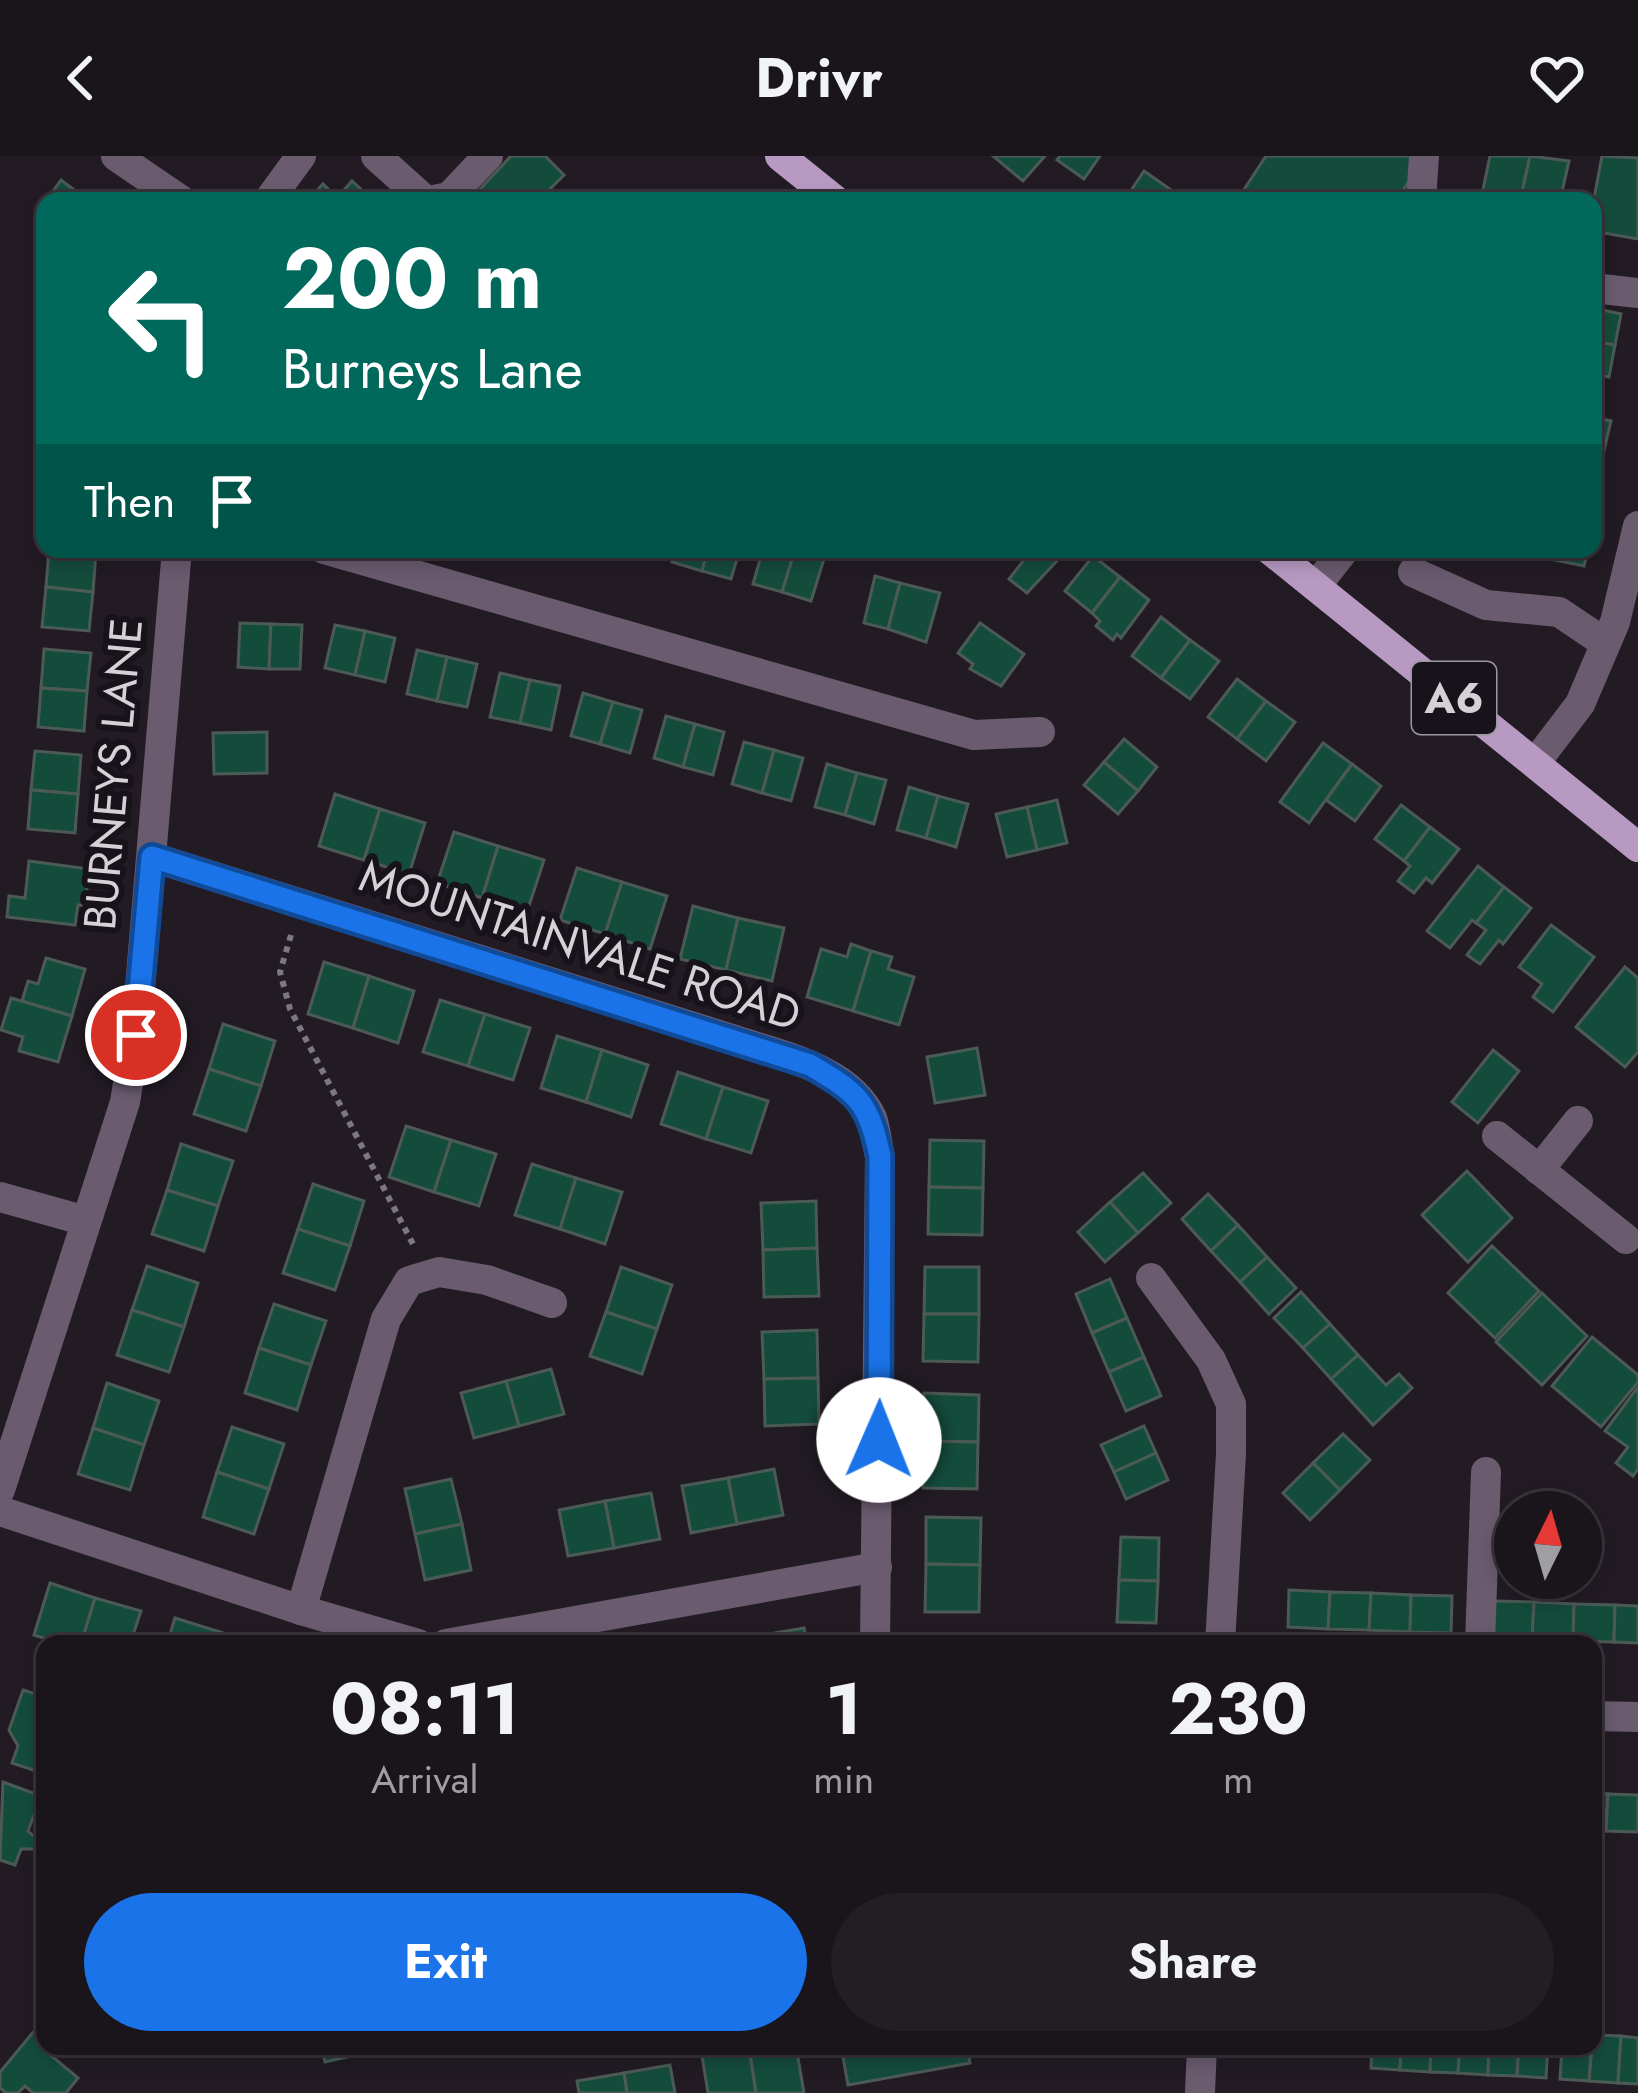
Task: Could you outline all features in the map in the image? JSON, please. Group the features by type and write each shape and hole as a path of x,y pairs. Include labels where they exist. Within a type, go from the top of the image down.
{"main road":[{"path":"780,156 825,192"},
{"name":"A6","path":"1281,558 1638,847"}],"street":[{"path":"116,156 169,192"},
{"path":"275,192 302,156"},
{"path":"376,156 417,192"},
{"path":"454,192 488,156"},
{"path":"1422,192 1424,156"},
{"path":"1602,290 1638,293"},
{"path":"1535,763 1580,704 1615,622 1638,526"},
{"name":"BURNEYS LANE","path":"0,1490 125,1102 136,1035 177,558"},
{"path":"355,558 974,735 1040,732"},
{"path":"1316,586 1338,558"},
{"path":"1413,572 1486,605 1559,612 1605,643"},
{"name":"MOUNTAINVALE ROAD","path":"152,857 732,1039 810,1065 850,1089 872,1118 880,1156 874,1635"},
{"path":"1539,1170 1578,1121"},
{"path":"1497,1136 1634,1237"},
{"path":"0,1197 86,1221"},
{"path":"301,1610 386,1319 410,1281 439,1272 487,1280 552,1304"},
{"path":"1150,1278 1211,1360 1231,1404 1221,1635"},
{"path":"1480,1635 1486,1472"},
{"path":"0,1511 387,1635"},
{"path":"496,1635 877,1567"},
{"path":"1602,1716 1638,1718"},
{"path":"1200,2093 1202,2055"}],"path":[{"path":"301,903 280,972 290,1009 430,1275"}],"building":[{"path":"511,156 545,156 564,175 547,192 477,192"},
{"path":"993,156 1045,156 1023,181"},
{"path":"1060,156 1100,156 1084,179 1057,160"},
{"path":"1266,156 1410,156 1416,170 1402,192 1243,191"},
{"path":"1490,156 1530,156 1522,192 1482,192"},
{"path":"1530,156 1569,161 1562,192 1522,192"},
{"path":"1602,156 1638,158 1638,239 1602,233 1602,192 1595,192"},
{"path":"1144,171 1174,192 1130,192"},
{"path":"61,180 77,192 52,192"},
{"path":"352,181 364,192 342,192"},
{"path":"1602,310 1621,314 1615,345 1602,343"},
{"path":"1602,343 1615,345 1609,377 1602,376"},
{"path":"1602,419 1611,421 1602,459"},
{"path":"48,558 96,558 93,592 46,587"},
{"path":"673,558 706,558 702,571 672,562"},
{"path":"706,558 737,558 731,579 702,571"},
{"path":"760,558 793,558 782,592 753,584"},
{"path":"793,558 824,559 811,601 782,592"},
{"path":"1060,558 1027,593 1009,579 1024,560"},
{"path":"1091,558 1120,577 1092,613 1065,591"},
{"path":"1545,558 1586,558 1584,566"},
{"path":"875,576 900,583 888,629 864,623"},
{"path":"1120,577 1149,600 1121,638 1117,634 1113,640 1096,626 1100,621 1092,613"},
{"path":"900,583 940,593 926,642 888,629"},
{"path":"46,587 93,592 89,631 42,627"},
{"path":"1161,617 1190,640 1161,678 1132,656"},
{"path":"240,623 271,624 269,669 238,667"},
{"path":"980,623 1024,654 1001,686 970,669 973,664 958,653"},
{"path":"271,624 302,625 300,669 269,669"},
{"path":"335,625 365,631 355,675 325,668"},
{"path":"365,631 395,638 385,682 355,675"},
{"path":"1190,640 1219,661 1190,699 1161,678"},
{"path":"44,649 91,653 87,691 41,688"},
{"path":"417,650 447,657 437,701 407,694"},
{"path":"447,657 477,664 467,707 437,701"},
{"path":"500,673 530,680 520,723 490,717"},
{"path":"1237,679 1266,701 1237,739 1208,717"},
{"path":"530,680 560,686 551,730 520,723"},
{"path":"41,688 87,691 84,731 38,727"},
{"path":"583,693 613,702 600,744 571,736"},
{"path":"1266,701 1295,722 1266,761 1237,739"},
{"path":"613,702 642,710 630,753 600,744"},
{"path":"666,716 695,724 683,767 654,758"},
{"path":"695,724 724,732 713,775 683,767"},
{"path":"267,732 267,773 214,774 213,733"},
{"path":"1124,739 1157,767 1138,791 1104,762"},
{"path":"744,742 774,750 762,793 732,784"},
{"path":"1323,743 1352,764 1309,823 1280,802"},
{"path":"774,750 803,758 791,801 762,793"},
{"path":"35,751 81,755 78,794 31,790"},
{"path":"1104,762 1138,791 1118,814 1084,785"},
{"path":"827,764 857,773 845,815 815,807"},
{"path":"1352,764 1381,786 1355,821 1326,800"},
{"path":"857,773 886,780 874,824 845,815"},
{"path":"909,787 938,796 926,838 897,830"},
{"path":"31,790 78,794 75,833 28,829"},
{"path":"335,794 380,809 364,860 319,846"},
{"path":"938,796 968,804 956,847 926,838"},
{"path":"1057,800 1067,843 1037,850 1027,807"},
{"path":"1401,805 1430,827 1404,861 1375,839"},
{"path":"1027,807 1037,850 1007,857 996,814"},
{"path":"380,809 425,823 409,874 364,860"},
{"path":"1430,827 1459,849 1432,883 1426,878 1414,893 1398,881 1410,866 1404,861"},
{"path":"454,832 498,846 482,898 437,883"},
{"path":"498,846 544,860 527,912 482,898"},
{"path":"29,861 89,869 85,906 78,905 75,925 7,917 9,896 25,898"},
{"path":"1478,866 1504,887 1450,948 1427,931"},
{"path":"577,868 622,882 605,934 560,920"},
{"path":"622,882 667,896 650,949 605,934"},
{"path":"1504,887 1531,908 1480,964 1467,955 1486,930 1476,923"},
{"path":"693,906 738,918 726,970 680,959"},
{"path":"738,918 784,928 772,981 726,970"},
{"path":"1551,925 1594,957 1553,1012 1533,997 1542,984 1519,967"},
{"path":"851,944 871,951 853,1011 807,997 821,949 847,957"},
{"path":"871,951 892,957 888,969 914,977 899,1025 853,1011"},
{"path":"46,958 85,969 72,1016 22,1001 28,981 38,984"},
{"path":"324,962 369,976 353,1028 308,1014"},
{"path":"1625,967 1638,978 1638,1052 1625,1067 1576,1027"},
{"path":"369,976 414,991 398,1043 353,1028"},
{"path":"11,998 72,1016 58,1062 19,1051 23,1037 1,1030"},
{"path":"440,1000 485,1014 468,1066 423,1052"},
{"path":"485,1014 530,1028 513,1080 468,1066"},
{"path":"223,1024 275,1041 261,1086 209,1069"},
{"path":"557,1036 602,1050 586,1102 541,1088"},
{"path":"977,1048 985,1095 935,1103 927,1057"},
{"path":"602,1050 648,1065 631,1117 586,1102"},
{"path":"1493,1050 1519,1071 1478,1123 1452,1102"},
{"path":"209,1069 261,1086 246,1131 194,1114"},
{"path":"678,1072 723,1087 706,1139 661,1124"},
{"path":"723,1087 768,1101 751,1153 706,1139"},
{"path":"406,1126 451,1140 434,1192 389,1177"},
{"path":"451,1140 496,1154 479,1206 434,1192"},
{"path":"930,1140 984,1141 983,1188 929,1187"},
{"path":"181,1144 233,1161 218,1206 167,1190"},
{"path":"532,1164 576,1178 560,1229 515,1215"},
{"path":"1467,1171 1512,1218 1468,1262 1422,1215"},
{"path":"1143,1173 1171,1203 1138,1233 1110,1202"},
{"path":"576,1178 622,1192 605,1244 560,1229"},
{"path":"313,1184 364,1201 350,1246 298,1229"},
{"path":"929,1187 983,1188 982,1235 928,1234"},
{"path":"167,1190 218,1206 204,1251 152,1234"},
{"path":"1208,1194 1238,1225 1211,1251 1182,1219"},
{"path":"816,1201 817,1248 763,1250 761,1203"},
{"path":"1110,1202 1138,1233 1105,1262 1078,1232"},
{"path":"1238,1225 1267,1257 1240,1282 1211,1251"},
{"path":"298,1229 350,1246 335,1290 283,1273"},
{"path":"1492,1246 1539,1291 1495,1338 1448,1293"},
{"path":"817,1248 819,1296 764,1297 763,1250"},
{"path":"1267,1257 1296,1288 1269,1314 1240,1282"},
{"path":"147,1266 198,1283 184,1327 132,1310"},
{"path":"621,1267 672,1285 657,1329 606,1312"},
{"path":"925,1267 979,1267 979,1314 924,1314"},
{"path":"1110,1279 1127,1318 1092,1333 1076,1294"},
{"path":"1301,1292 1330,1324 1303,1348 1274,1318"},
{"path":"1542,1293 1587,1336 1542,1385 1496,1342"},
{"path":"274,1304 326,1321 311,1365 259,1348"},
{"path":"132,1310 184,1327 169,1372 117,1355"},
{"path":"606,1312 657,1329 642,1374 590,1356"},
{"path":"924,1314 979,1314 978,1362 923,1361"},
{"path":"1127,1318 1144,1357 1109,1372 1092,1333"},
{"path":"1330,1324 1358,1355 1331,1379 1303,1348"},
{"path":"817,1330 818,1378 764,1379 762,1332"},
{"path":"1592,1337 1638,1375 1638,1382 1601,1427 1552,1386"},
{"path":"259,1348 311,1365 297,1410 245,1393"},
{"path":"1358,1355 1386,1385 1399,1374 1412,1388 1373,1425 1331,1379"},
{"path":"1144,1357 1161,1396 1126,1411 1109,1372"},
{"path":"551,1369 564,1414 519,1426 506,1381"},
{"path":"818,1378 819,1424 765,1426 764,1379"},
{"path":"506,1381 519,1426 474,1438 461,1393"},
{"path":"107,1383 159,1401 144,1445 93,1428"},
{"path":"1638,1387 1638,1469 1633,1476 1616,1463 1628,1447 1605,1431"},
{"path":"924,1393 979,1395 978,1442 923,1441"},
{"path":"1144,1426 1156,1453 1114,1472 1101,1445"},
{"path":"232,1427 284,1444 269,1489 217,1472"},
{"path":"93,1428 144,1445 130,1490 78,1474"},
{"path":"1343,1434 1370,1460 1340,1490 1313,1463"},
{"path":"923,1441 978,1442 977,1489 923,1488"},
{"path":"1156,1453 1168,1480 1126,1499 1114,1472"},
{"path":"1313,1463 1340,1490 1310,1520 1283,1493"},
{"path":"774,1469 783,1515 737,1524 728,1478"},
{"path":"217,1472 269,1489 254,1534 203,1517"},
{"path":"728,1478 737,1524 691,1533 682,1486"},
{"path":"451,1479 462,1524 415,1534 405,1489"},
{"path":"651,1493 660,1539 614,1548 605,1501"},
{"path":"605,1501 614,1548 568,1556 559,1510"},
{"path":"926,1517 981,1518 980,1565 926,1564"},
{"path":"462,1524 471,1570 425,1580 415,1534"},
{"path":"1121,1537 1159,1538 1158,1581 1119,1580"},
{"path":"926,1564 980,1565 979,1612 925,1612"},
{"path":"1119,1580 1158,1581 1156,1623 1117,1622"},
{"path":"50,1583 95,1598 84,1635 34,1635"},
{"path":"1289,1590 1330,1592 1328,1629 1288,1627"},
{"path":"1330,1592 1371,1593 1369,1630 1328,1629"},
{"path":"1371,1593 1411,1595 1410,1632 1369,1630"},
{"path":"1411,1595 1452,1596 1451,1633 1410,1632"},
{"path":"95,1598 141,1611 133,1635 84,1635"},
{"path":"1493,1601 1534,1602 1532,1635 1492,1635"},
{"path":"1534,1602 1574,1604 1573,1635 1532,1635"},
{"path":"1574,1604 1615,1605 1614,1642 1602,1642 1602,1635 1573,1635"},
{"path":"1615,1605 1638,1606 1638,1643 1614,1642"},
{"path":"175,1618 220,1632 219,1635 170,1635"},
{"path":"804,1628 805,1635 764,1635"},
{"path":"23,1690 36,1694 36,1771 12,1763 18,1746 9,1730"},
{"path":"3,1782 36,1794 28,1831 36,1838 36,1846 21,1849 15,1865 0,1860"},
{"path":"1602,1794 1608,1794 1606,1831 1602,1831"},
{"path":"1608,1794 1638,1795 1638,1832 1606,1831"},
{"path":"36,2029 36,2055 50,2055 78,2078 66,2093 33,2093 25,2086 18,2093 6,2093 0,2088 0,2072"},
{"path":"1602,2035 1621,2036 1618,2083 1589,2081 1591,2055 1602,2055"},
{"path":"1621,2036 1638,2038 1638,2084 1618,2083"},
{"path":"323,2055 356,2055 325,2062"},
{"path":"750,2055 798,2055 804,2093 756,2093"},
{"path":"750,2055 756,2093 708,2093 702,2056"},
{"path":"843,2055 969,2055 970,2063 848,2085"},
{"path":"1372,2055 1401,2055 1400,2070 1371,2068"},
{"path":"1401,2055 1431,2055 1430,2072 1400,2070"},
{"path":"1431,2055 1459,2055 1458,2073 1430,2072"},
{"path":"1459,2055 1489,2055 1488,2075 1458,2073"},
{"path":"1489,2055 1518,2055 1517,2076 1488,2075"},
{"path":"1518,2055 1547,2055 1546,2078 1517,2076"},
{"path":"1561,2055 1590,2055 1589,2081 1560,2079"},
{"path":"670,2065 675,2093 627,2093 624,2073"},
{"path":"624,2073 627,2093 579,2093 577,2081"}],"route":[{"path":"136,1035 152,857 810,1065 850,1089 872,1118 880,1156 879,1440"}]}
